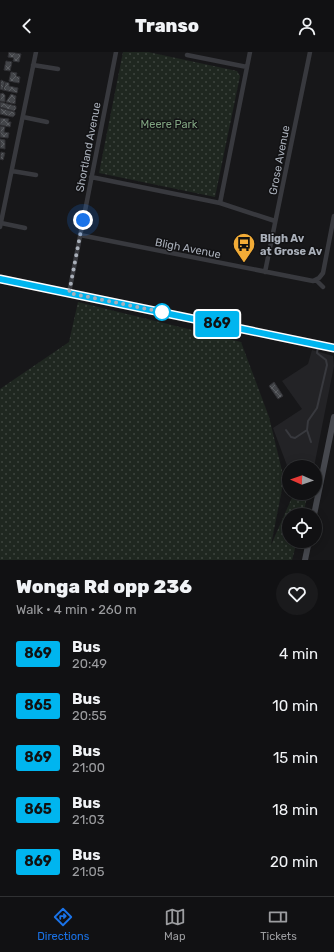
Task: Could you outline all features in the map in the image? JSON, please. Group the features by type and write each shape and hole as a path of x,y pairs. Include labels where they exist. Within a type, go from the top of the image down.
{"main road":[{"path":"316,508 333,429 334,417"},
{"path":"306,560 308,548"}],"street":[{"path":"25,228 0,225 36,52"},
{"name":"Shortland Avenue","path":"69,293 116,52"},
{"path":"220,203 250,52"},
{"name":"Grose Avenue","path":"265,272 310,52"},
{"path":"187,55 247,67"},
{"path":"33,65 58,69"},
{"path":"23,117 47,122"},
{"path":"12,170 36,175"},
{"path":"92,177 220,203 276,221"},
{"path":"323,287 316,280 323,273 334,216"},
{"name":"Bligh Avenue","path":"80,235 310,281 316,280"},
{"path":"0,279 334,348"}],"lane":[{"path":"311,442 307,430 310,417 317,408 327,365 326,360 317,353 318,345"},
{"path":"286,430 291,437 295,438 307,430"}],"shaded area":[{"path":"312,350 333,356 334,366 315,460 285,460 273,428 302,409 282,381 308,364"}],"green space":[{"name":"Meere Park","path":"123,52 148,52 237,71 240,76 215,197 99,173"},
{"path":"78,302 241,342 269,417 282,471 282,489 271,545 282,520 282,548 295,548 292,560 0,560 0,389 69,342"},
{"path":"291,500 306,500 305,508 287,508"}],"building":[{"path":"9,52 21,54 19,62 13,61 14,58 8,57"},
{"path":"6,61 12,62 10,71 4,70"},
{"path":"11,72 17,73 16,76 20,77 19,83 9,81"},
{"path":"1,80 5,82 3,90 0,89"},
{"path":"5,82 9,83 9,86 18,88 17,93 3,90"},
{"path":"3,93 5,95 5,102 0,101 0,94"},
{"path":"11,94 16,96 15,104 6,102"},
{"path":"0,102 16,106 16,109 14,111 0,107"},
{"path":"0,108 15,112 15,115 13,117 0,114"},
{"path":"0,118 9,119 8,122 11,122 10,127 0,125"},
{"path":"0,126 5,127 4,132 9,133 8,138 0,137"},
{"path":"0,139 5,140 5,149 0,148"},
{"path":"1,152 5,153 3,160 0,159"},
{"path":"274,382 283,396 278,399 269,386"}],"bus line":[{"name":"869","path":"0,279 334,348"}],"place":[{"name":"Bligh Av at Grose Av","path":"244,264"}],"route":[{"path":"83,220 69,293 162,312"}]}
